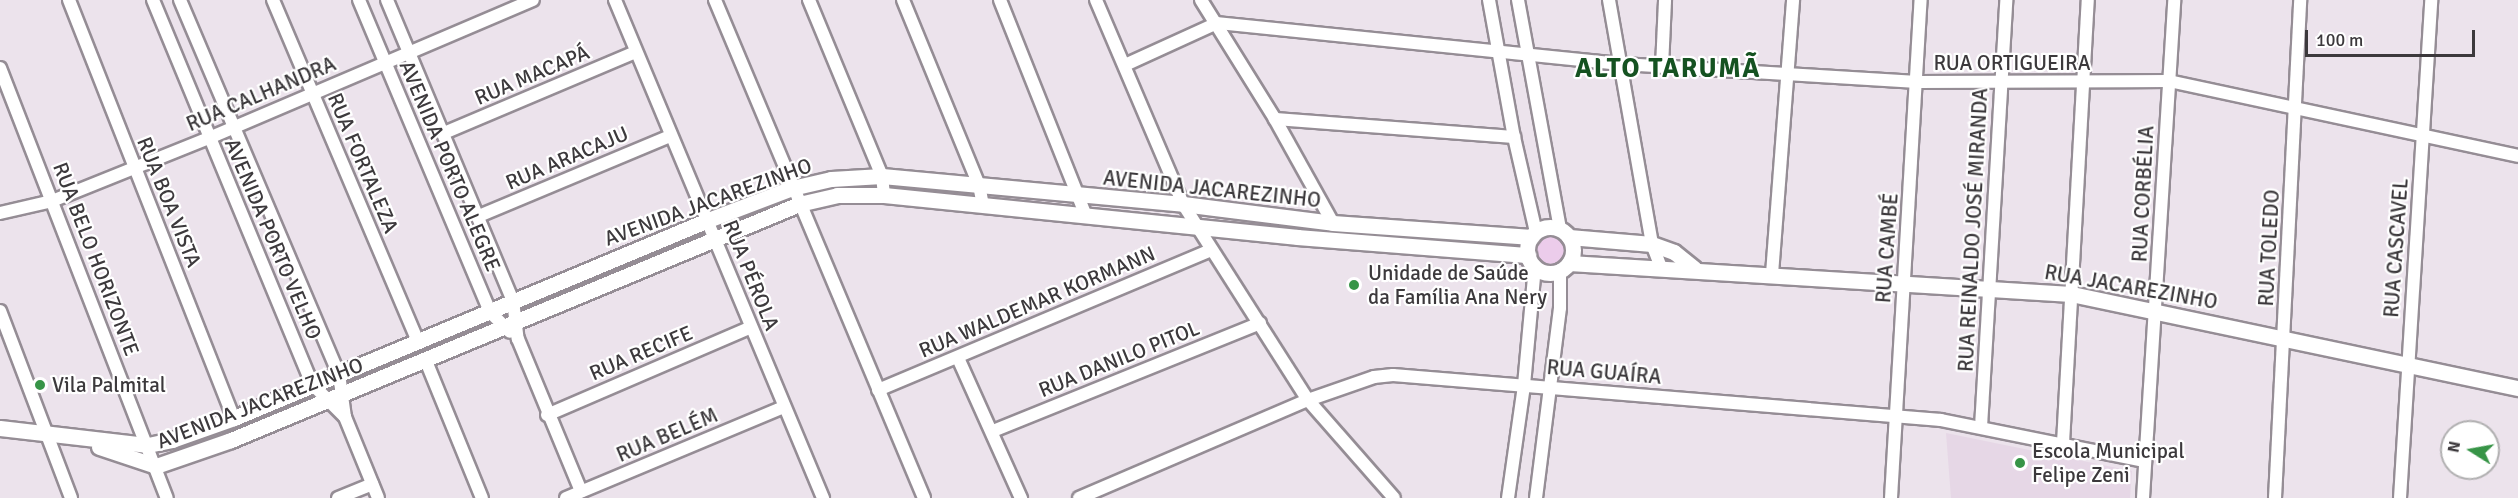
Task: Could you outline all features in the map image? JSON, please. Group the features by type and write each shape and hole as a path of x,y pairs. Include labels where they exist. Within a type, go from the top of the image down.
{"street":[{"name":"RUA BOA VISTA","path":"69,0 234,418"},
{"name":"AVENIDA PORTO VELHO","path":"153,0 312,384 334,397 345,417 378,498"},
{"name":"AVENIDA PORTO VELHO","path":"180,0 339,374 334,397"},
{"name":"RUA FORTALEZA","path":"273,0 418,341"},
{"name":"AVENIDA PORTO ALEGRE","path":"359,0 490,312 511,325"},
{"name":"AVENIDA PORTO ALEGRE","path":"387,0 513,301 511,325 581,491"},
{"name":"RUA CALHANDRA","path":"0,213 52,201 209,138 533,0"},
{"name":"RUA PÉROLA","path":"615,0 823,498"},
{"path":"716,0 792,188 924,498"},
{"path":"809,0 882,177 884,195"},
{"path":"903,0 979,185 983,205"},
{"path":"1000,0 1080,196 1086,216"},
{"path":"1096,0 1183,204 1308,400 1394,498"},
{"path":"1201,0 1275,119 1333,223"},
{"path":"1489,0 1534,234 1524,385 1508,498"},
{"path":"1518,0 1565,233 1573,250 1564,266 1552,388 1536,498"},
{"path":"1609,0 1652,244 1661,267"},
{"path":"1662,67 1665,0"},
{"path":"1772,274 1793,0"},
{"name":"RUA CAMBÉ","path":"1891,498 1921,0"},
{"name":"RUA REINALDO JOSÉ MIRANDA","path":"1981,427 1991,288 2006,0"},
{"path":"2062,443 2088,0"},
{"name":"RUA CORBÉLIA","path":"2143,498 2157,310 2174,0"},
{"name":"RUA TOLEDO","path":"2275,498 2300,0"},
{"name":"RUA CASCAVEL","path":"2400,498 2431,0"},
{"path":"1125,65 1217,23"},
{"name":"RUA ORTIGUEIRA","path":"1217,23 1662,67 1788,72 1917,82 2083,84 2169,81 2423,133 2518,156"},
{"name":"RUA MACAPÁ","path":"444,133 636,52"},
{"name":"RUA BELO HORIZONTE","path":"0,68 167,498"},
{"path":"1275,119 1514,137"},
{"name":"RUA ARACAJU","path":"479,216 670,136"},
{"name":"AVENIDA JACAREZINHO","path":"148,445 234,418 708,220 792,188 831,179 882,177 1183,204 1333,223 1534,234"},
{"name":"AVENIDA JACAREZINHO","path":"156,466 231,440 426,361 799,204 837,195 884,195 1531,261"},
{"path":"1534,234 1548,227 1565,233 1652,244 1674,252 1694,268"},
{"name":"RUA WALDEMAR KORMANN","path":"878,390 1211,250"},
{"path":"1531,261 1549,272 1564,266"},
{"name":"RUA JACAREZINHO","path":"1564,266 1694,268 1904,285 2071,294 2157,310 2518,388"},
{"path":"1,316 71,498"},
{"name":"RUA DANILO PITOL","path":"993,431 1260,323"},
{"name":"RUA RECIFE","path":"547,415 750,327"},
{"path":"958,358 993,431 1021,498"},
{"path":"426,361 482,498"},
{"name":"RUA GUAÍRA","path":"1079,498 1308,400 1367,379 1393,375 1895,415 1981,427 2145,461"},
{"name":"RUA BELÉM","path":"566,498 784,407"},
{"path":"0,428 148,445"},
{"path":"71,437 156,466"},
{"path":"338,498 372,484"}],"shaded area":[{"path":"1551,236 1561,240 1565,250 1561,260 1551,264 1541,260 1537,250 1541,240"},
{"name":"Escola Municipal Felipe Zeni","path":"1946,433 2132,471 2130,498 1951,498"}],"place":[{"name":"Unidade de Saúde da Família Ana Nery","path":"1354,285"},
{"name":"Vila Palmital","path":"40,385"},
{"name":"Escola Municipal Felipe Zeni","path":"2020,463"}],"district":[{"name":"ALTO TARUMÃ","path":"1668,69"}]}
